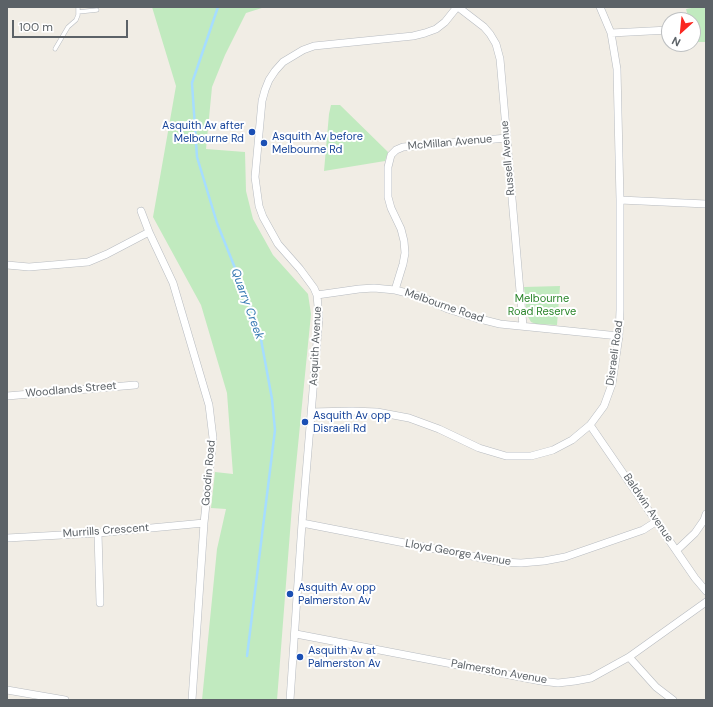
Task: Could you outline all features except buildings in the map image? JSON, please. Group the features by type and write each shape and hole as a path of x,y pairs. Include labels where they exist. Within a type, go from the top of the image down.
{"street":[{"name":"Russell Avenue","path":"457,7 484,27 493,38 500,59 523,326"},
{"name":"Asquith Avenue","path":"290,700 296,634 302,523 319,330 319,306 317,295 307,278 281,248 269,231 259,206 255,177 264,90 269,80 284,62 303,50 314,46 413,36 425,33 436,29 445,22 457,7"},
{"name":"Disraeli Road","path":"312,412 364,411 409,418 439,429 479,448 506,456 531,456 553,450 572,440 590,425 604,406 612,384 619,336 620,200 617,69 611,33 600,7"},
{"path":"611,33 661,30"},
{"name":"McMillan Avenue","path":"395,290 405,253 401,229 391,208 388,197 388,167 392,155 396,150 403,147 507,138"},
{"path":"620,200 706,204"},
{"name":"Goodin Road","path":"140,211 173,283 209,405 213,438 204,523 192,700"},
{"path":"7,265 29,267 88,262 107,254 149,232"},
{"name":"Melbourne Road","path":"317,295 358,289 374,288 395,290 419,296 448,309 500,324 619,336"},
{"name":"Woodlands Street","path":"7,396 135,385"},
{"name":"Baldwin Avenue","path":"590,425 695,578 706,591"},
{"path":"677,550 695,533 704,520 706,514"},
{"name":"Lloyd George Avenue","path":"302,523 502,562 521,563 565,557 643,530 657,522"},
{"name":"Murrills Crescent","path":"7,538 98,533 204,523"},
{"path":"98,533 100,603"},
{"name":"Palmerston Avenue","path":"296,634 534,680 558,683 591,678 629,657 706,602"},
{"path":"629,657 656,687 673,700"},
{"path":"7,690 65,700"}],"lane":[{"path":"55,49 68,28 76,20 78,7"},
{"path":"78,12 98,10"}],"green space":[{"path":"152,7 265,7 246,13 225,55 212,87 206,149 245,152 246,191 253,219 273,255 308,294 311,314 292,506 277,700 202,700 217,549 226,509 211,508 215,472 233,474 227,393 201,305 153,217 176,86"},
{"path":"706,7 706,42 701,42 701,12 687,12 686,9"},
{"path":"331,105 340,105 388,152 385,161 324,171"},
{"name":"Melbourne Road Reserve","path":"560,286 557,325 536,324 531,322 527,315 524,287"}],"waterway":[{"name":"Quarry Creek","path":"218,7 192,83 197,157 217,223 260,334 272,399 275,430 247,656"}],"place":[{"name":"Asquith Av after Melbourne Rd","path":"252,132"},
{"name":"Asquith Av before Melbourne Rd","path":"264,143"},
{"name":"Asquith Av opp Disraeli Rd","path":"305,422"},
{"name":"Asquith Av opp Palmerston Av","path":"290,594"},
{"name":"Asquith Av at Palmerston Av","path":"300,657"}]}
